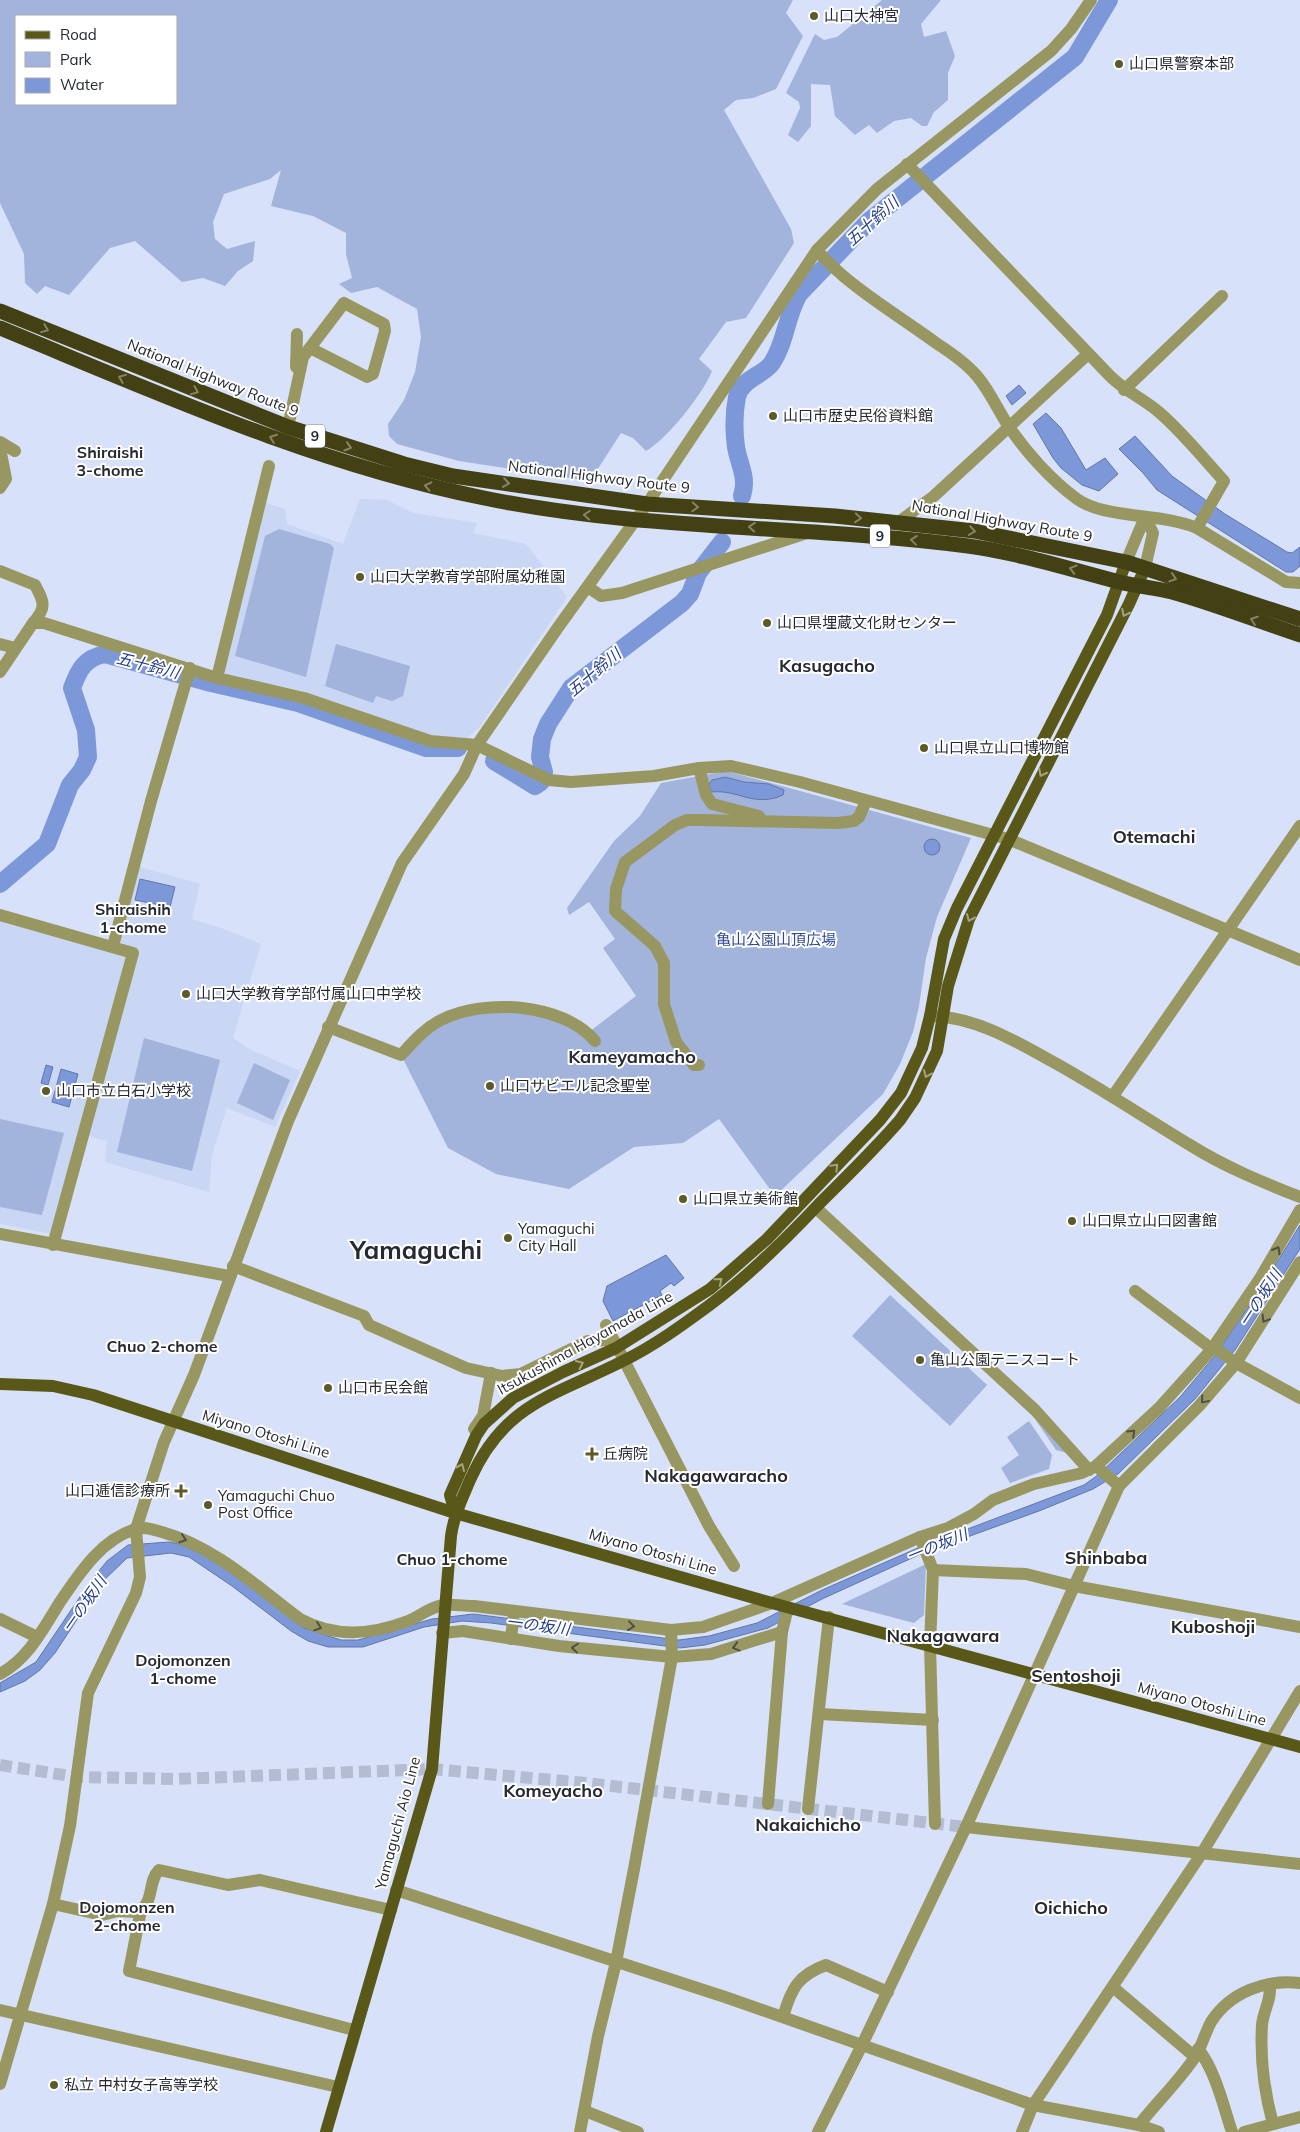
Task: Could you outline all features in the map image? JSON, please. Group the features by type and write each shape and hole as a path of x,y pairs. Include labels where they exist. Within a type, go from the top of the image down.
{"highway":[{"name":"National Highway Route 9","path":"0,311 288,427 404,464 453,476 647,504 900,521 1029,541 1126,562 1300,619"},
{"name":"National Highway Route 9","path":"0,328 233,424 337,461 424,485 486,499 576,514 867,535 972,547 1055,564 1120,582 1171,592 1300,635"}],"main road":[{"name":"Itsukushima Hayamada Line","path":"455,1513 450,1495 484,1424 513,1398 680,1309 741,1264 880,1120 902,1093 914,1067 930,1016 944,939 993,837 1107,615 1126,562"},
{"name":"Itsukushima Hayamada Line","path":"455,1513 478,1462 510,1420 532,1404 556,1391 623,1361 670,1332 746,1277 883,1139 915,1098 937,1051 954,963 969,919 1138,586 1144,568"},
{"name":"Miyano Otoshi Line","path":"0,1384 61,1388 93,1395 455,1513 772,1603 805,1610 1300,1748"},
{"name":"Yamaguchi Aio Line","path":"327,2132 354,2030 432,1769 444,1605 455,1513"}],"street":[{"path":"0,2084 19,2014 53,1904 70,1826 88,1693 136,1593 140,1577 136,1532 164,1442 194,1375 288,1121 402,863 464,774 477,745 647,504 800,272 820,253 876,188 1051,51 1071,29 1091,0"},
{"path":"908,164 1088,354 1124,390 1146,401 1161,414 1224,481 1199,525"},
{"path":"820,253 833,268 952,354 977,375 1009,426 1041,464 1077,499 1089,506 1199,525 1286,582 1300,583"},
{"path":"1124,390 1222,296"},
{"path":"285,408 303,357 344,303 384,324 385,330 373,374 367,377 310,348"},
{"path":"288,427 298,367 297,334"},
{"path":"900,521 934,496 1088,354"},
{"path":"0,442 15,451"},
{"path":"0,448 6,479 0,488"},
{"path":"217,678 269,466"},
{"path":"1126,562 1145,517"},
{"path":"1144,568 1153,533 1145,517"},
{"path":"588,587 601,596 622,593 812,532"},
{"path":"0,571 35,585 43,605 41,613 0,672"},
{"path":"33,623 44,623 189,675 217,678 304,698 430,740 477,745 549,780 571,782 654,776 699,768 731,766 800,782 993,837 1008,839 1300,960"},
{"path":"0,644 15,648"},
{"path":"113,946 151,800 189,675"},
{"path":"699,768 706,795 712,804 746,810 758,816 760,820"},
{"path":"699,1065 694,1065 676,1042 664,1004 664,963 655,946 615,911 614,900 624,862 675,825 687,820 760,820 837,824 854,821 859,817 866,801"},
{"path":"1113,1096 1230,930 1300,826"},
{"path":"0,914 133,952 53,1245"},
{"path":"328,1027 401,1055 426,1029 442,1019 473,1009 536,1008 587,1032 595,1041"},
{"path":"930,1016 961,1020 999,1033 1113,1096 1191,1146 1235,1170 1300,1197"},
{"path":"816,1208 1095,1468 1118,1485"},
{"path":"0,1674 26,1655 92,1558 117,1538 145,1528 191,1542 216,1555 300,1619 314,1627 334,1632 360,1634 387,1628 410,1620 430,1609 444,1605 671,1630 703,1627 772,1603 948,1528 1005,1494 1034,1484 1095,1468 1159,1408 1214,1348 1259,1280 1300,1210"},
{"path":"0,1234 53,1245 231,1271 364,1316 369,1325 466,1368 502,1376 521,1374 588,1341 613,1344"},
{"path":"818,2132 888,1992 966,1828 1118,1485 1199,1406 1235,1362 1300,1262"},
{"path":"1135,1291 1235,1362 1300,1398"},
{"path":"606,1326 613,1344 709,1526 734,1566"},
{"path":"470,1450 470,1434 483,1416 491,1373"},
{"path":"921,1539 931,1564 930,1645 935,1824"},
{"path":"931,1564 1026,1574 1074,1586 1300,1627"},
{"path":"768,1804 783,1627 788,1607"},
{"path":"512,1634 513,1614"},
{"path":"808,1809 820,1714 829,1618"},
{"path":"0,1619 38,1637"},
{"path":"442,1633 463,1631 512,1634 558,1646 672,1655 711,1654 783,1627"},
{"path":"580,2132 598,2036 616,1962 672,1655 671,1630"},
{"path":"1022,2132 1033,2105 1114,1988 1202,1853 1300,1691"},
{"path":"820,1714 933,1720"},
{"path":"966,1828 1300,1864"},
{"path":"53,1904 102,1916 118,1911 136,1912 147,1905 155,1874 160,1870 228,1885 260,1880 391,1910"},
{"path":"396,1890 783,2017 1033,2105 1139,2125 1159,2132"},
{"path":"141,1910 129,1971 354,2030"},
{"path":"783,2017 798,1981 809,1971 826,1966 862,1978 888,1992"},
{"path":"1139,2125 1196,2053 1212,2021 1232,2000 1254,1987 1281,1981 1300,1983"},
{"path":"1269,1984 1271,1989 1262,2023 1262,2080 1273,2124"},
{"path":"1114,1988 1196,2053 1203,2055 1232,2132"},
{"path":"0,2010 338,2087"},
{"path":"584,2111 638,2132"},
{"path":"1244,2132 1300,2118"}],"shaded area":[{"path":"360,499 387,500 413,513 477,523 473,533 526,544 567,597 479,728 465,739 422,734 299,690 227,676 223,670 264,502 285,509 287,524 343,544"},
{"name":"山口大学教育学部付属山口中学校","path":"137,866 200,884 192,919 261,944 233,1038 251,1050 300,1071 275,1127 227,1108 212,1155 209,1192 105,1162 107,1141 88,1136 139,950 117,941"},
{"name":"山口市立白石小学校","path":"0,921 128,957 51,1234 0,1224"}],"green space":[{"path":"0,0 793,0 786,13 803,36 776,89 753,98 736,100 724,110 791,229 794,243 746,318 726,322 699,359 712,371 701,392 684,415 664,437 646,451 633,438 621,433 590,481 459,461 397,444 389,436 388,424 404,400 415,372 421,337 417,309 377,287 351,293 339,284 352,278 346,254 346,233 313,216 271,206 281,170 270,179 224,194 213,222 215,239 227,249 255,241 253,261 238,271 225,286 203,278 182,282 135,241 110,248 69,295 45,286 37,294 25,283 24,254 0,203"},
{"path":"882,0 941,0 921,24 924,37 946,31 955,56 948,73 948,100 934,112 927,126 922,126 911,118 894,121 877,133 869,125 855,135 835,116 830,85 811,84 811,126 798,142 788,135 800,108 799,102 786,93 815,34 824,40 837,37"},
{"path":"279,529 330,544 334,548 306,677 235,656 265,536"},
{"path":"336,644 410,666 403,696 392,701 376,696 373,703 325,686"},
{"name":"亀山公園山頂広場","path":"727,771 971,838 937,917 926,958 913,1032 900,1064 883,1094 775,1196 719,1119 683,1143 634,1147 569,1189 496,1174 448,1148 401,1055 442,1019 513,1007 589,1032 636,996 603,948 615,939 589,902 569,915 567,908 614,841 640,816 661,783"},
{"path":"144,1038 220,1060 192,1171 117,1152"},
{"path":"254,1063 290,1080 273,1120 237,1103"},
{"path":"0,1119 64,1133 42,1215 0,1207"},
{"name":"亀山公園テニスコート","path":"890,1295 987,1385 950,1426 852,1336"},
{"path":"1035,1419 1067,1453 1056,1450"},
{"path":"1029,1421 1052,1455 1049,1469 1010,1483 1001,1468 1019,1455 1007,1437"},
{"path":"926,1564 924,1615 914,1623 842,1604"}],"water":[{"path":"1019,385 1026,393 1012,405 1006,396"},
{"path":"1046,413 1061,428 1086,470 1105,458 1118,474 1099,491 1082,485 1061,468 1033,424"},
{"path":"1135,436 1172,476 1225,514 1287,552 1292,553 1300,547 1300,566 1293,572 1286,572 1157,490 1119,449"},
{"path":"725,777 744,782 769,784 784,790 783,795 763,800 730,793 711,792 709,784 712,780"},
{"path":"929,839 935,839 940,844 938,853 929,855 924,850 924,844"},
{"path":"140,879 175,887 170,907 135,900"},
{"path":"46,1065 53,1067 48,1085 41,1083"},
{"path":"61,1069 78,1074 69,1107 52,1102"},
{"name":"一の坂川","path":"1300,1225 1300,1249 1235,1350 1195,1399 1118,1474 1093,1489 1039,1511 923,1553 822,1599 768,1628 705,1645 680,1648 491,1623 462,1621 424,1627 363,1647 328,1647 308,1641 291,1631 232,1586 189,1557 171,1553 127,1558 101,1583 55,1653 40,1670 25,1681 0,1692 0,1683 36,1662 90,1582 107,1561 128,1545 169,1542 179,1544 213,1559 304,1628 341,1640 358,1640 432,1619 473,1614 679,1640 709,1636 757,1623 822,1590 920,1547 1084,1485 1098,1475 1180,1397 1217,1353 1263,1285"},
{"path":"666,1255 684,1278 674,1286 671,1283 660,1291 662,1295 613,1321 603,1301 607,1286"}],"waterway":[{"name":"五十鈴川","path":"742,496 744,477 736,447 735,435 737,397 743,386 768,367 777,355 791,311 799,294 869,221 1075,57 1109,0"},
{"name":"五十鈴川","path":"494,761 535,786 541,782 544,772 540,757 542,739 548,724 571,688 682,603 690,594 698,573 722,542"},
{"name":"五十鈴川","path":"0,884 47,844 70,785 82,770 88,757 86,730 72,688 77,675 84,665 92,658 98,656 105,654 211,683 298,703 426,748 458,748"}],"tunnel":[{"path":"0,1765 77,1777 175,1779 432,1769 586,1783 966,1827"}],"place":[{"name":"山口大神宮","path":"814,16"},
{"name":"山口県警察本部","path":"1119,64"},
{"name":"山口市歴史民俗資料館","path":"773,416"},
{"name":"山口大学教育学部附属幼稚園","path":"360,577"},
{"name":"山口県埋蔵文化財センター","path":"767,623"},
{"name":"山口県立山口博物館","path":"924,748"},
{"name":"山口大学教育学部付属山口中学校","path":"186,994"},
{"name":"山口サビエル記念聖堂","path":"490,1086"},
{"name":"山口市立白石小学校","path":"46,1091"},
{"name":"山口県立美術館","path":"683,1199"},
{"name":"山口県立山口図書館","path":"1072,1221"},
{"name":"Yamaguchi City Hall","path":"508,1238"},
{"name":"亀山公園テニスコート","path":"920,1360"},
{"name":"山口市民会館","path":"328,1388"},
{"name":"丘病院","path":"592,1454"},
{"name":"山口逓信診療所","path":"181,1491"},
{"name":"Yamaguchi Chuo Post Office","path":"208,1505"},
{"name":"私立 中村女子高等学校","path":"54,2085"}],"district":[{"name":"Shiraishi 3-chome","path":"110,461"},
{"name":"Kasugacho","path":"827,666"},
{"name":"Otemachi","path":"1154,837"},
{"name":"Shiraishih 1-chome","path":"133,918"},
{"name":"Kameyamacho","path":"632,1057"},
{"name":"Yamaguchi","path":"416,1250"},
{"name":"Chuo 2-chome","path":"162,1346"},
{"name":"Nakagawaracho","path":"716,1476"},
{"name":"Shinbaba","path":"1106,1558"},
{"name":"Chuo 1-chome","path":"452,1559"},
{"name":"Kuboshoji","path":"1213,1627"},
{"name":"Nakagawara","path":"943,1636"},
{"name":"Dojomonzen 1-chome","path":"183,1669"},
{"name":"Sentoshoji","path":"1076,1676"},
{"name":"Komeyacho","path":"553,1791"},
{"name":"Nakaichicho","path":"808,1825"},
{"name":"Oichicho","path":"1071,1908"},
{"name":"Dojomonzen 2-chome","path":"127,1916"}]}
